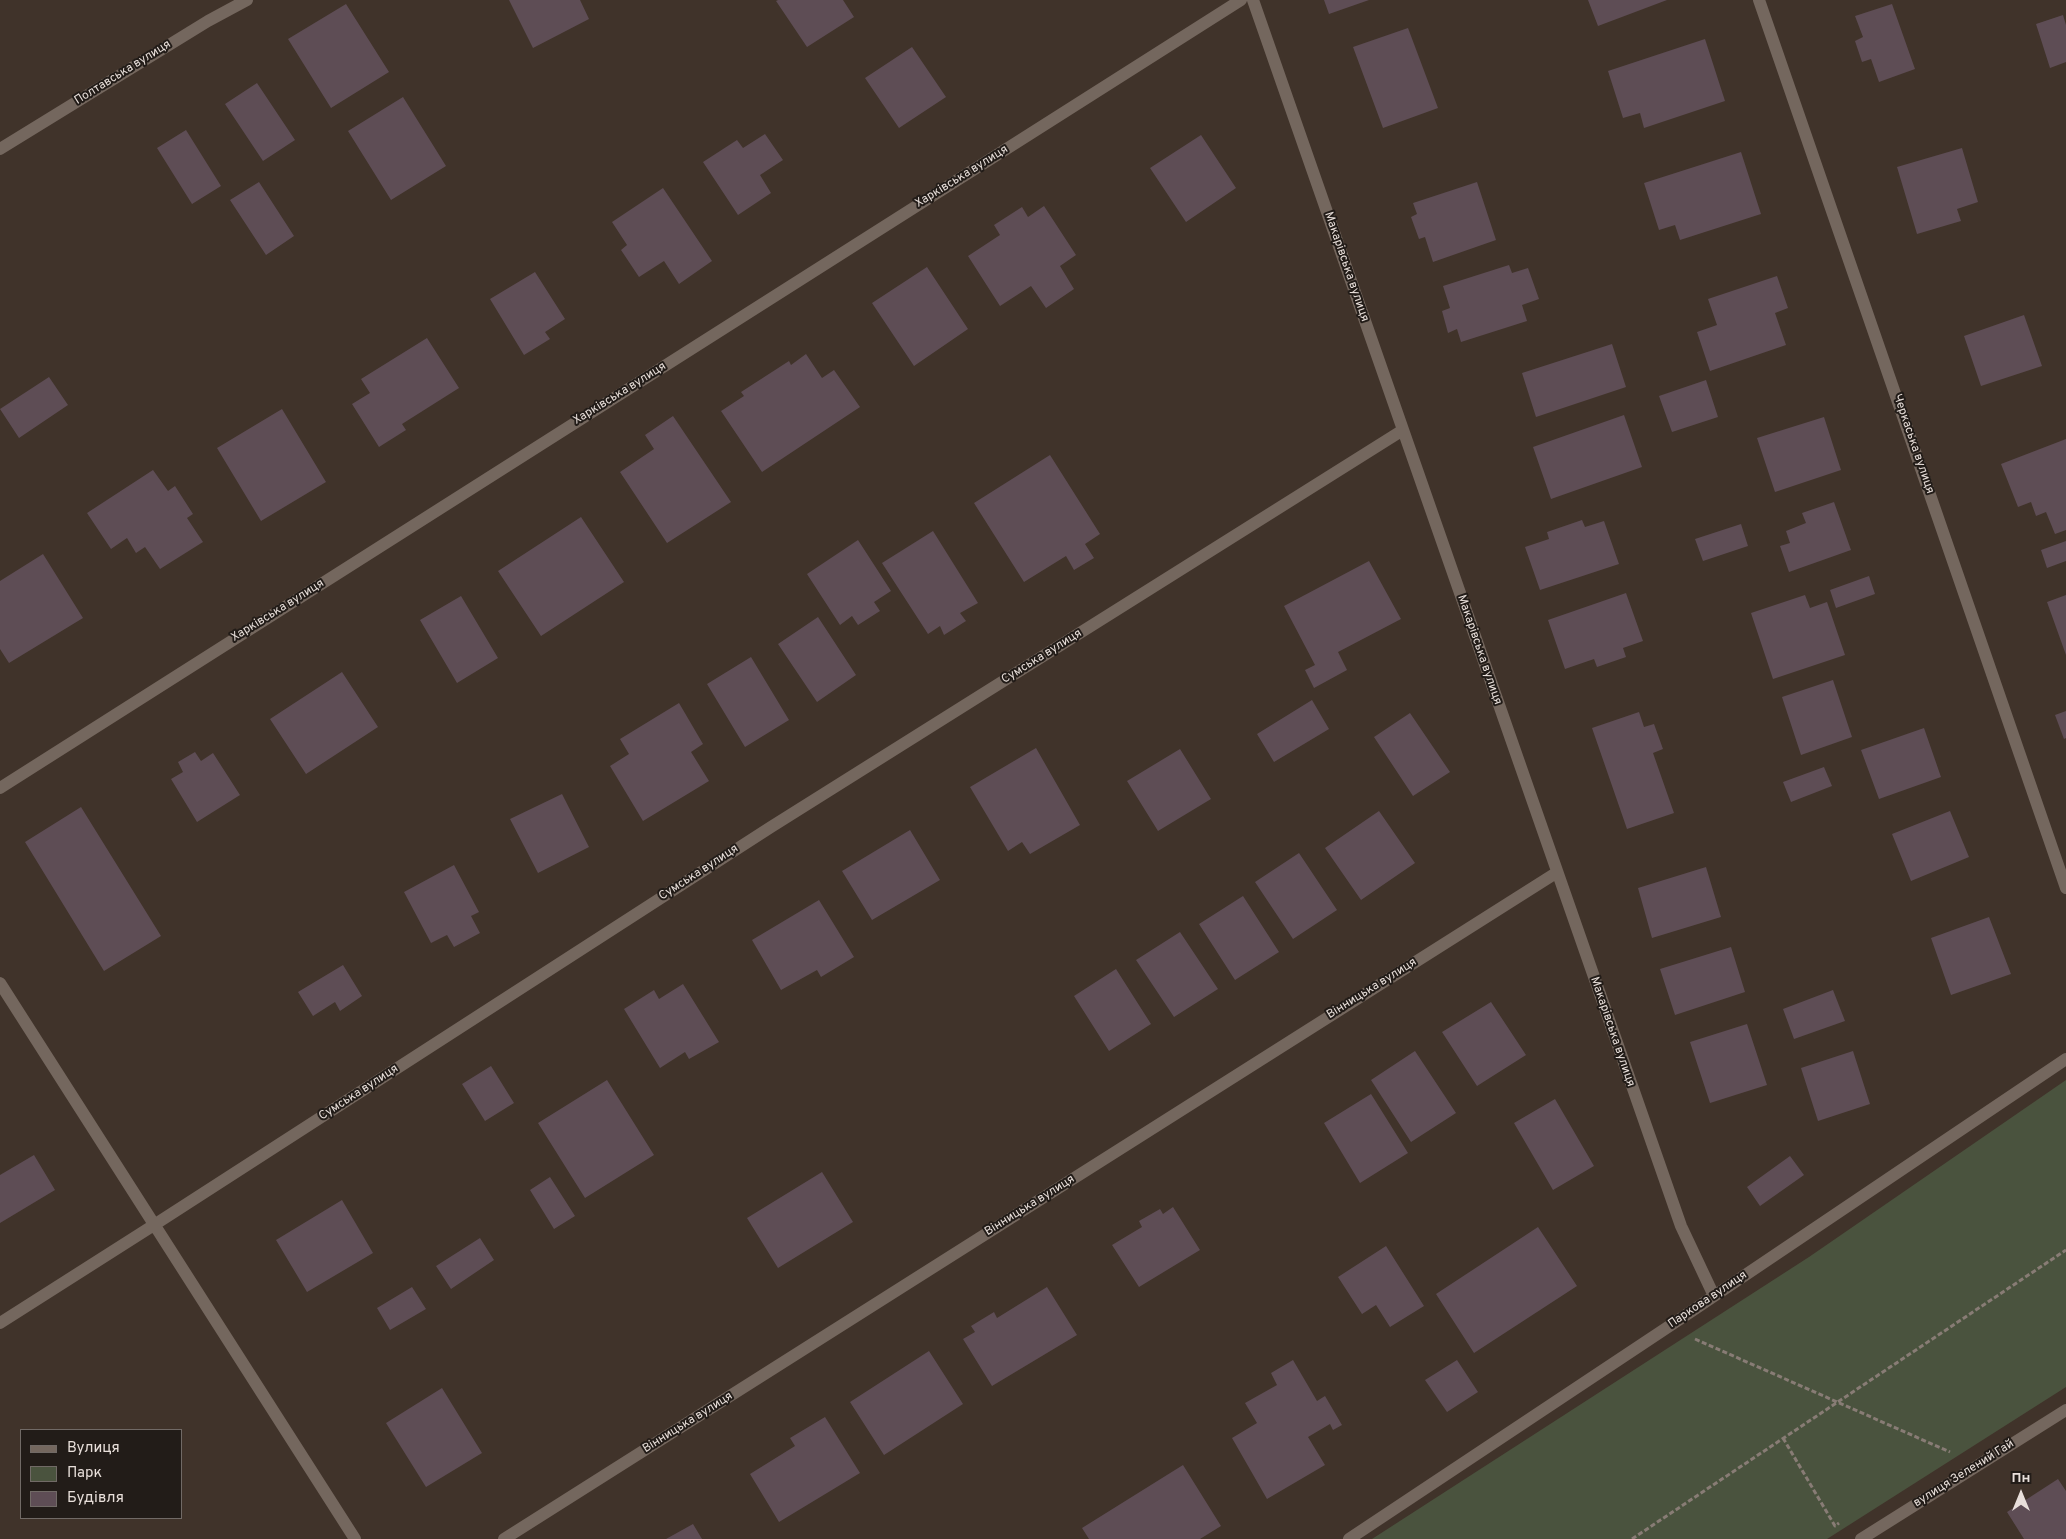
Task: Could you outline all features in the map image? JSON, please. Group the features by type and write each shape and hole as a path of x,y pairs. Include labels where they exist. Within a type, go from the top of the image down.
{"street":[{"name":"Полтавська вулиця","path":"0,149 208,20 247,0"},
{"name":"Харківська вулиця","path":"0,788 1240,0"},
{"name":"Макарівська вулиця","path":"1253,0 1556,873 1681,1226 1714,1296"},
{"name":"Черкаська вулиця","path":"1759,0 2066,888"},
{"name":"Сумська вулиця","path":"0,1323 771,827 1403,430"},
{"name":"Вінницька вулиця","path":"504,1539 1556,873"},
{"path":"0,983 354,1539"},
{"name":"Паркова вулиця","path":"1349,1539 2066,1059"},
{"name":"вулиця Зелений Гай","path":"1861,1539 2066,1410"}],"path":[{"path":"1632,1539 2066,1250"},
{"path":"1690,1337 1952,1452"},
{"path":"1782,1438 1835,1526"}],"green space":[{"path":"2066,1080 2066,1387 1827,1539 1372,1539 1809,1257"}],"building":[{"path":"509,0 580,0 589,19 533,48"},
{"path":"843,0 854,17 807,47 776,1"},
{"path":"1324,0 1369,0 1329,14"},
{"path":"1588,0 1667,0 1598,26"},
{"path":"346,4 389,72 331,108 288,39"},
{"path":"1892,4 1915,69 1879,82 1871,59 1862,62 1855,41 1863,37 1855,16"},
{"path":"2063,15 2066,25 2066,62 2050,68 2036,24"},
{"path":"1408,28 1438,108 1383,128 1353,47"},
{"path":"1705,39 1725,101 1644,128 1640,113 1623,118 1608,71"},
{"path":"912,47 946,97 899,128 865,78"},
{"path":"257,83 295,140 263,161 225,104"},
{"path":"403,97 446,166 391,200 348,131"},
{"path":"186,130 221,186 192,204 157,148"},
{"path":"765,134 783,160 760,175 771,193 738,215 703,162 737,140 743,148"},
{"path":"1201,135 1236,188 1186,222 1150,168"},
{"path":"1962,148 1978,202 1957,209 1961,221 1917,234 1897,167"},
{"path":"1741,152 1761,214 1680,240 1675,225 1659,230 1644,183"},
{"path":"259,182 294,236 266,255 230,200"},
{"path":"1477,182 1496,240 1433,262 1425,237 1419,239 1411,217 1417,214 1413,203"},
{"path":"663,188 712,261 679,284 664,261 639,277 621,250 627,245 612,222"},
{"path":"1044,206 1076,255 1060,266 1074,289 1046,308 1031,286 1000,306 968,256 1000,235 994,225 1022,207 1028,217"},
{"path":"1509,265 1512,273 1528,268 1539,299 1522,305 1527,321 1461,342 1457,329 1448,333 1442,311 1450,308 1443,286"},
{"path":"927,267 968,329 914,366 872,303"},
{"path":"535,272 565,319 545,332 550,339 524,355 490,299"},
{"path":"1777,276 1788,308 1775,313 1786,345 1710,371 1697,332 1717,325 1708,299"},
{"path":"2024,315 2042,366 1981,386 1964,336"},
{"path":"427,338 459,388 402,424 406,430 379,447 352,404 370,393 361,379"},
{"path":"1612,344 1626,387 1536,417 1522,373"},
{"path":"806,354 822,378 834,370 860,407 762,472 721,411 744,396 741,392 789,361 791,365"},
{"path":"49,377 68,405 19,438 0,409"},
{"path":"1706,380 1718,417 1672,432 1659,396"},
{"path":"282,409 326,482 261,521 217,448"},
{"path":"1624,415 1642,467 1551,499 1533,447"},
{"path":"673,416 731,502 667,543 620,472 654,449 645,435"},
{"path":"1824,417 1841,470 1775,492 1757,438"},
{"path":"2066,439 2066,530 2055,534 2046,512 2036,516 2031,502 2018,507 2001,464"},
{"path":"1050,455 1100,534 1085,544 1094,558 1074,570 1066,556 1024,582 974,503"},
{"path":"153,470 168,491 175,486 193,514 187,518 203,542 160,569 145,547 136,553 127,538 111,549 87,513"},
{"path":"1834,502 1851,550 1789,572 1780,546 1790,543 1786,531 1806,523 1802,513"},
{"path":"581,517 624,582 541,636 498,571"},
{"path":"1582,520 1585,527 1604,521 1619,564 1540,590 1525,547 1549,539 1547,532"},
{"path":"1741,524 1748,546 1703,561 1695,539"},
{"path":"933,531 978,603 960,613 966,621 944,635 940,626 928,634 882,563"},
{"path":"858,540 891,591 874,602 880,611 858,625 852,616 840,625 807,574"},
{"path":"2066,541 2066,561 2047,568 2041,550"},
{"path":"43,554 83,618 9,663 0,649 0,581"},
{"path":"1369,561 1401,619 1338,652 1347,670 1314,688 1305,670 1315,665 1284,606"},
{"path":"1869,576 1875,594 1836,608 1830,590"},
{"path":"1626,593 1643,641 1623,648 1626,657 1597,667 1594,659 1565,669 1548,620"},
{"path":"1805,595 1810,608 1827,602 1845,655 1773,679 1751,613"},
{"path":"2066,595 2066,655 2047,602"},
{"path":"461,596 498,658 457,683 420,620"},
{"path":"818,617 856,675 817,702 778,644"},
{"path":"751,657 789,720 745,747 707,684"},
{"path":"342,672 378,727 306,774 270,719"},
{"path":"1833,680 1852,737 1801,755 1782,697"},
{"path":"1312,700 1329,729 1274,762 1257,734"},
{"path":"679,703 703,744 691,752 709,781 643,821 610,766 629,754 620,739"},
{"path":"2066,711 2066,738 2064,739 2055,715"},
{"path":"1639,712 1644,727 1654,724 1663,749 1653,753 1674,813 1627,829 1592,728"},
{"path":"1410,713 1450,772 1413,796 1374,737"},
{"path":"1924,728 1941,777 1879,799 1861,750"},
{"path":"1036,748 1080,825 1030,854 1022,842 1008,851 970,787"},
{"path":"1180,749 1211,799 1158,831 1127,781"},
{"path":"195,752 201,761 213,753 240,795 197,822 171,779 183,772 178,762"},
{"path":"1824,767 1832,786 1791,802 1783,782"},
{"path":"562,794 589,847 538,873 510,819"},
{"path":"81,807 161,936 104,971 25,842"},
{"path":"1379,811 1415,863 1361,900 1325,848"},
{"path":"1950,811 1969,857 1911,881 1892,834"},
{"path":"910,830 940,880 872,920 842,871"},
{"path":"1299,853 1337,910 1293,939 1255,882"},
{"path":"454,865 479,912 471,916 480,933 454,947 447,935 431,943 404,892"},
{"path":"1706,867 1721,917 1652,938 1638,888"},
{"path":"1243,896 1279,952 1235,980 1199,924"},
{"path":"819,900 854,957 821,977 817,970 781,990 752,940"},
{"path":"1989,917 2011,974 1951,995 1931,938"},
{"path":"1180,932 1218,989 1174,1017 1136,960"},
{"path":"1731,947 1745,992 1675,1015 1660,969"},
{"path":"343,965 362,996 340,1011 335,1002 313,1016 298,992"},
{"path":"1116,969 1151,1024 1109,1051 1074,996"},
{"path":"683,984 719,1042 689,1059 685,1052 660,1068 624,1009 654,990 659,999"},
{"path":"1833,990 1845,1021 1794,1039 1783,1009"},
{"path":"1491,1002 1526,1055 1477,1086 1442,1032"},
{"path":"1747,1024 1767,1085 1710,1103 1690,1042"},
{"path":"1415,1051 1456,1113 1411,1142 1371,1080"},
{"path":"1853,1051 1870,1104 1818,1121 1801,1068"},
{"path":"491,1066 514,1103 485,1121 462,1084"},
{"path":"607,1080 654,1155 585,1198 538,1123"},
{"path":"1371,1094 1408,1153 1360,1183 1324,1123"},
{"path":"1555,1099 1594,1166 1553,1190 1514,1123"},
{"path":"34,1155 55,1190 0,1223 0,1175"},
{"path":"1790,1156 1804,1175 1760,1206 1747,1187"},
{"path":"822,1172 853,1222 778,1268 747,1218"},
{"path":"550,1177 575,1216 554,1229 530,1190"},
{"path":"342,1200 373,1253 307,1292 276,1240"},
{"path":"1173,1207 1200,1250 1139,1287 1112,1245 1142,1227 1139,1221 1160,1209 1163,1214"},
{"path":"1538,1227 1577,1286 1474,1353 1436,1294"},
{"path":"480,1238 494,1260 451,1289 436,1266"},
{"path":"1386,1246 1424,1306 1390,1327 1376,1305 1362,1314 1338,1277"},
{"path":"412,1287 426,1309 390,1330 377,1308"},
{"path":"1047,1287 1077,1335 992,1386 963,1339 975,1332 971,1326 994,1312 997,1318"},
{"path":"929,1351 963,1404 884,1455 850,1402"},
{"path":"1293,1360 1317,1401 1325,1396 1342,1425 1333,1430 1330,1424 1308,1437 1325,1465 1267,1499 1232,1438 1257,1423 1245,1403 1277,1385 1271,1373"},
{"path":"1457,1360 1478,1392 1447,1412 1425,1380"},
{"path":"442,1388 482,1453 426,1487 386,1423"},
{"path":"825,1417 860,1473 779,1522 750,1474 795,1446 790,1438"},
{"path":"1183,1465 1221,1526 1200,1539 1089,1539 1082,1528"},
{"path":"2058,1479 2066,1491 2066,1539 2024,1539 2007,1512"},
{"path":"693,1524 702,1539 666,1539"}]}
